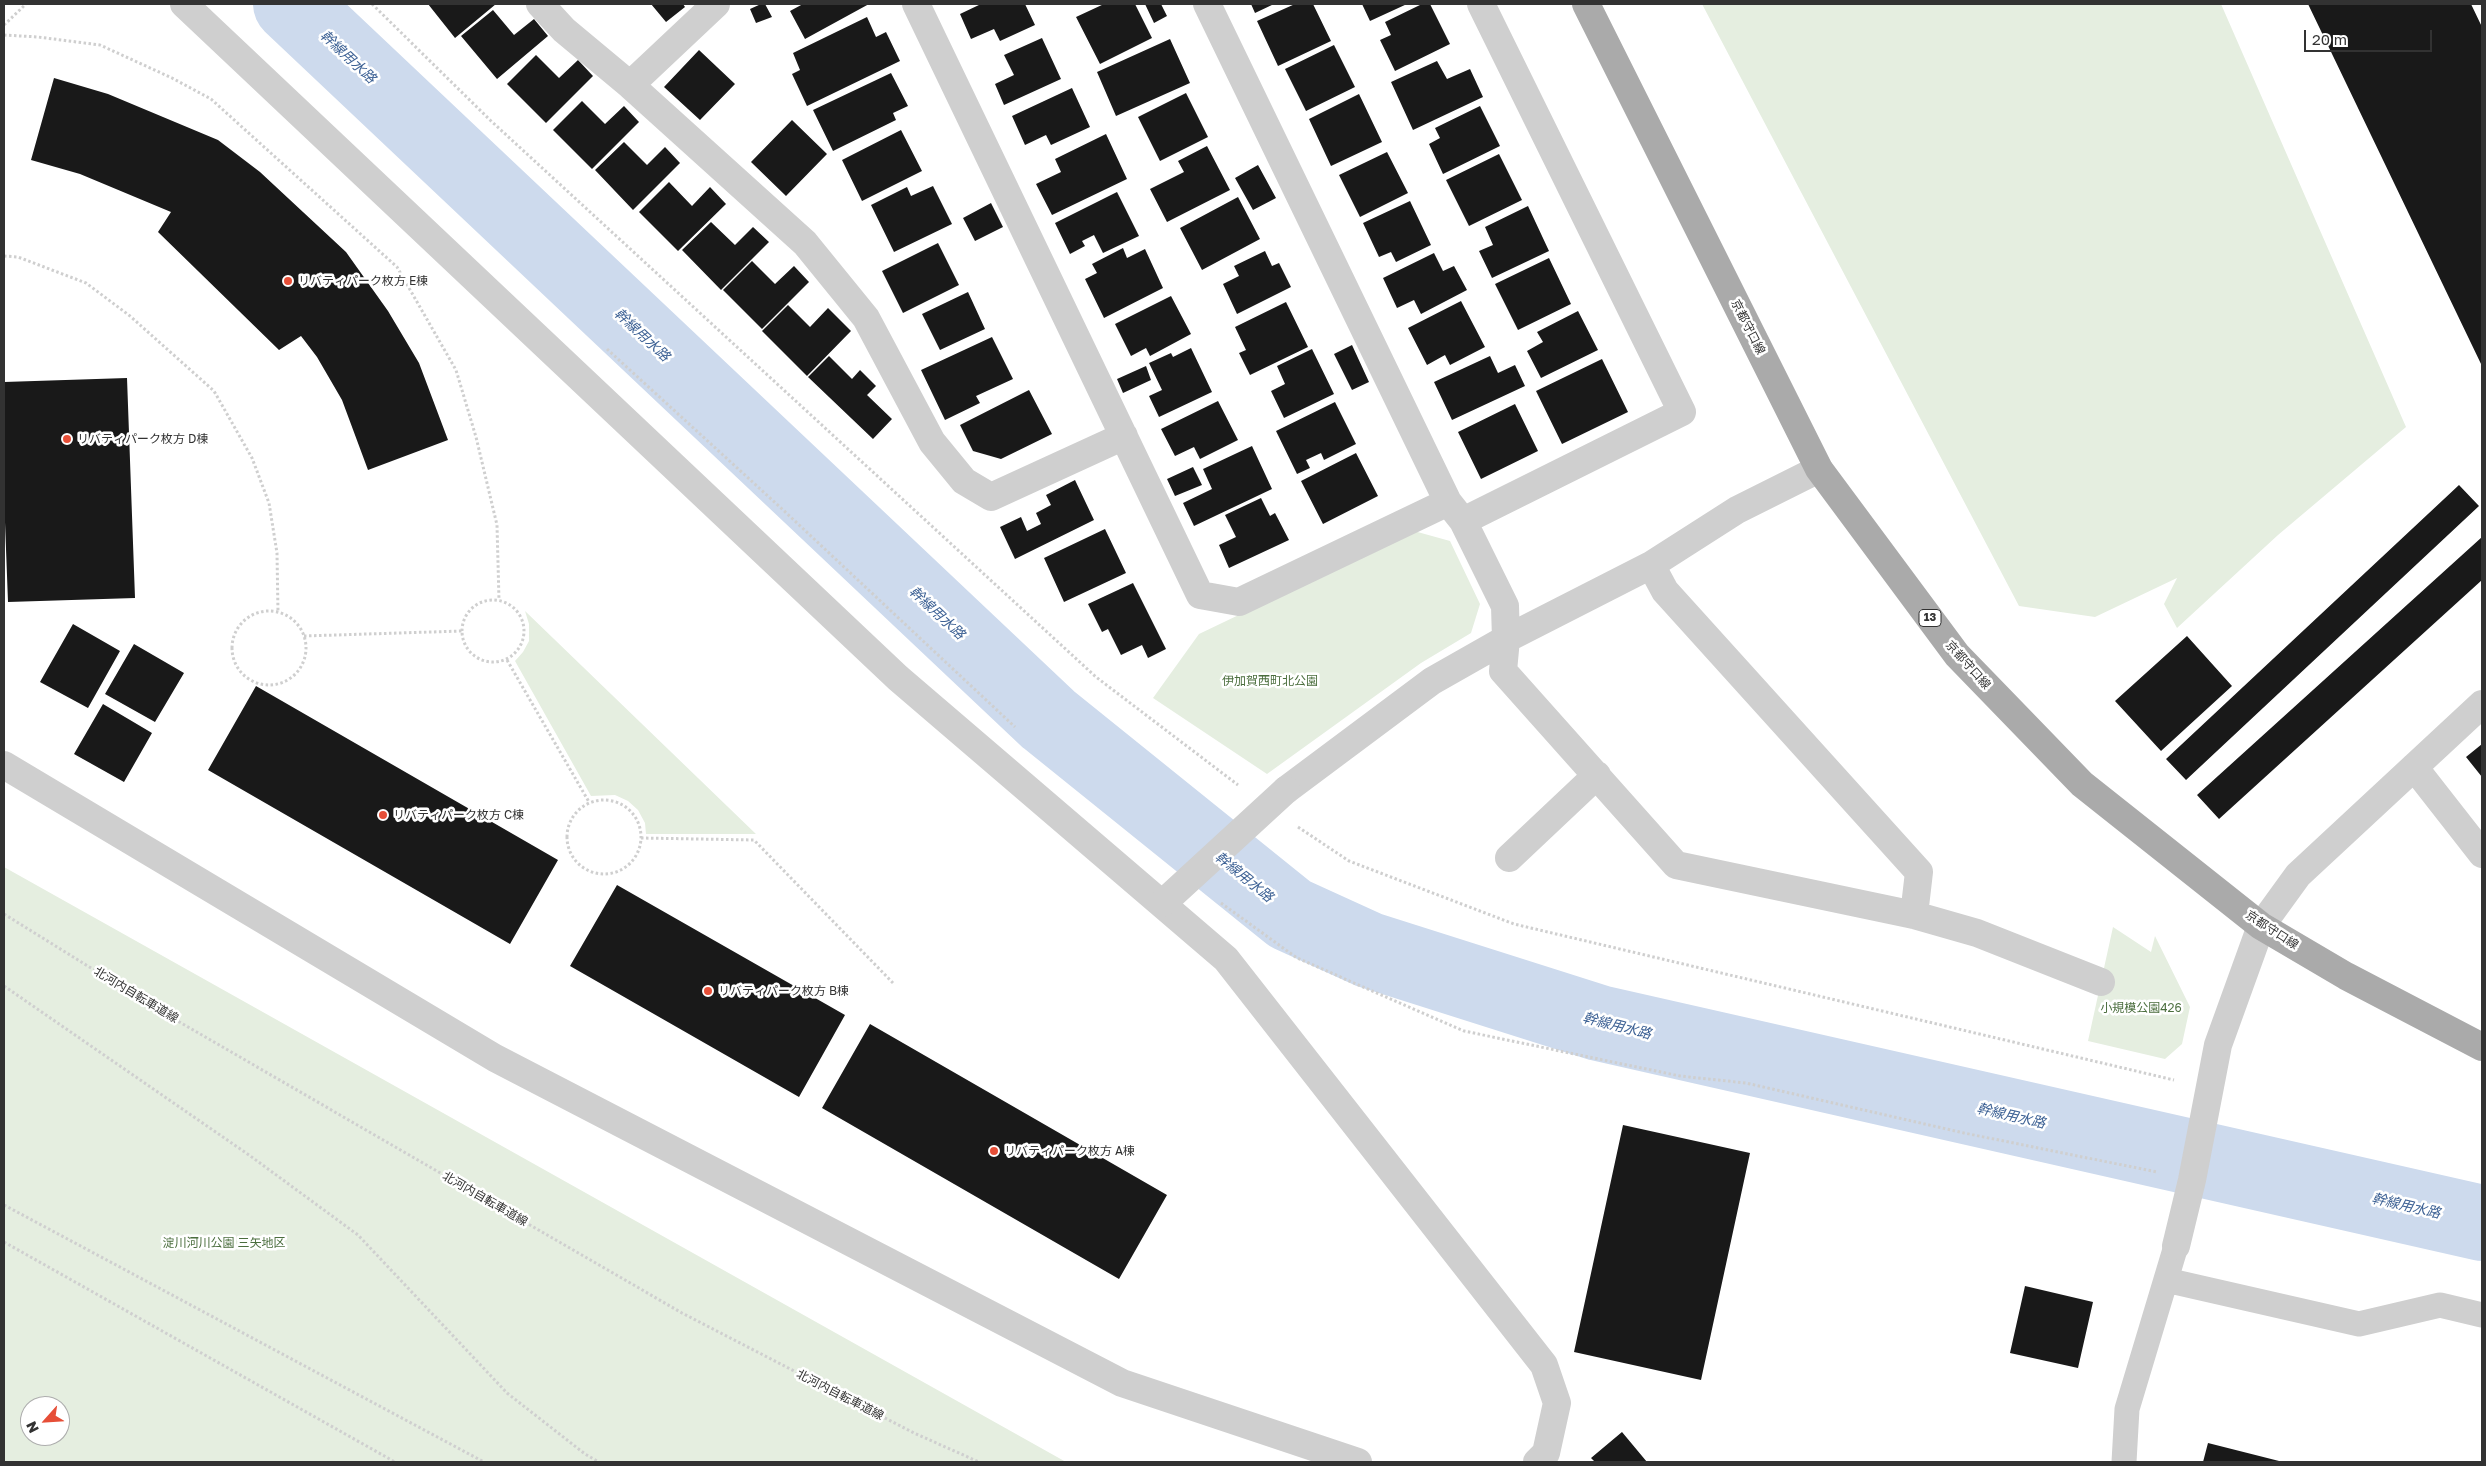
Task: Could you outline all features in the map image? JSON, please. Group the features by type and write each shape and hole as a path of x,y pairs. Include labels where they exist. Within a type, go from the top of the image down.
{"main road":[{"name":"京都守口線","path":"1586,4 1819,469 1957,655 2082,784 2261,926 2346,976 2482,1047"}],"street":[{"path":"184,4 898,678 1226,958 1544,1365 1556,1403 1546,1454 1537,1462"},
{"path":"540,4 564,30 630,85 805,243 866,318 932,442 964,481 991,497 1124,436"},
{"path":"630,85 716,4"},
{"path":"916,4 1200,595 1239,602 1456,511 1682,412 1481,4"},
{"path":"1207,4 1456,511 1505,606 1506,639 1502,671 1676,865 1914,915 1977,933 2101,982"},
{"path":"1163,903 1276,799 1432,681 1506,639 1651,565 1737,510 1819,469"},
{"path":"1651,565 1664,591 1919,872 1914,915"},
{"path":"2176,1246 2192,1180 2218,1045 2261,926 2298,875 2482,704"},
{"path":"4,765 495,1058 1114,1379 1358,1462"},
{"path":"2414,767 2482,854"},
{"path":"1509,858 1597,775"}],"lane":[{"path":"2124,1462 2127,1409 2176,1246"},
{"path":"2166,1280 2359,1324 2440,1305 2482,1316"}],"path":[{"path":"4,25 26,4"},
{"path":"372,4 497,127 1096,677 1276,799 1349,860 1514,924 2211,1089"},
{"path":"4,35 38,37 100,45 172,78 211,99 397,267 456,370 476,437 497,525 499,600"},
{"path":"4,256 18,257 86,283 130,316 214,391 252,458 269,503 277,552 278,612"},
{"path":"605,348 781,508 1018,730"},
{"path":"488,600 499,600 509,604 520,614 524,625 524,639 519,649 506,660 496,662 481,660 471,654 464,641 462,630 468,612 478,604 488,600"},
{"path":"266,610 278,612 290,617 304,636 306,649 303,664 290,678 274,685 260,685 244,677 236,666 232,654 235,632 243,621 254,614 266,610"},
{"path":"304,636 462,630"},
{"path":"506,660 589,802"},
{"path":"601,800 625,806 639,825 641,838 637,852 631,863 620,871 608,874 596,873 580,865 571,856 567,843 570,821 578,810 589,802 601,800"},
{"path":"641,838 754,840 893,983"},
{"path":"1188,880 1298,958 1464,1030 1680,1076 1746,1083 1964,1133 2192,1180"},
{"name":"北河内自転車道線","path":"4,914 157,1009 682,1313 914,1433 979,1462"},
{"path":"4,986 249,1155 358,1235 507,1393 585,1454 599,1462"},
{"path":"4,1205 484,1462"},
{"path":"4,1242 395,1462"}],"green space":[{"path":"1702,4 2221,4 2406,427 2278,535 2177,628 2164,604 2177,578 2095,617 2019,606"},
{"name":"伊加賀西町北公園","path":"1414,531 1450,541 1480,604 1471,633 1421,663 1267,774 1153,698 1199,634"},
{"path":"525,611 756,834 646,834 645,823 638,810 628,801 615,795 591,796 515,661 529,641 529,624"},
{"name":"淀川河川公園 三矢地区","path":"4,867 1066,1462 4,1462"},
{"name":"小規模公園426","path":"2113,927 2151,952 2155,936 2190,1007 2182,1044 2165,1059 2088,1041"}],"building":[{"path":"428,4 496,4 455,38"},
{"path":"651,4 683,4 685,7 666,22"},
{"path":"765,4 772,17 756,23 750,9"},
{"path":"803,4 869,4 805,39 790,11"},
{"path":"981,4 1025,4 1035,25 1000,41 994,29 971,39 960,14"},
{"path":"1104,4 1135,4 1152,38 1100,64 1076,17"},
{"path":"1145,4 1161,4 1167,16 1154,23"},
{"path":"1251,4 1274,4 1255,13"},
{"path":"1295,4 1313,4 1331,41 1278,66 1257,21"},
{"path":"1362,4 1407,4 1370,21"},
{"path":"1422,4 1430,4 1450,44 1395,71 1380,40 1391,35 1385,22"},
{"path":"2308,4 2471,4 2482,27 2482,366"},
{"path":"493,10 514,35 534,19 548,36 497,79 461,36"},
{"path":"867,17 876,37 886,32 900,61 807,106 792,74 800,70 793,53"},
{"path":"1042,38 1061,79 1004,105 995,84 1014,75 1004,55"},
{"path":"1170,39 1190,83 1116,116 1097,72"},
{"path":"1334,45 1355,87 1306,111 1285,69"},
{"path":"699,50 735,84 700,120 664,87"},
{"path":"536,55 559,78 578,60 593,76 546,123 507,84"},
{"path":"1437,61 1447,79 1470,69 1483,97 1413,130 1391,82"},
{"path":"891,73 908,106 893,113 896,120 833,151 813,110"},
{"name":"リバティパーク枚方 E棟","path":"54,78 108,94 218,140 260,172 346,252 388,311 419,363 448,440 368,470 342,400 317,357 301,336 279,350 158,232 171,212 80,174 31,160"},
{"path":"1072,88 1090,127 1051,145 1046,135 1025,145 1012,116"},
{"path":"1186,93 1208,137 1160,161 1138,117"},
{"path":"1359,94 1382,142 1331,166 1309,119"},
{"path":"582,101 605,124 624,106 639,122 592,169 553,130"},
{"path":"1480,106 1500,146 1443,174 1429,144 1440,138 1435,128"},
{"path":"792,120 827,154 786,196 751,162"},
{"path":"901,130 922,171 862,201 842,160"},
{"path":"1106,134 1127,179 1052,215 1036,184 1061,172 1055,159"},
{"path":"624,142 647,165 665,147 680,163 633,210 595,170"},
{"path":"1207,146 1230,190 1167,222 1150,189 1184,172 1178,161"},
{"path":"1387,152 1408,193 1360,217 1339,175"},
{"path":"1499,154 1522,200 1469,226 1446,180"},
{"path":"1258,165 1276,198 1253,210 1235,178"},
{"path":"669,182 692,206 710,187 726,204 678,251 639,212"},
{"path":"933,186 952,224 894,252 871,205 907,187 911,196"},
{"path":"1117,192 1139,236 1103,253 1094,235 1082,241 1085,246 1070,254 1055,223"},
{"path":"1238,197 1260,239 1202,270 1180,228"},
{"path":"1410,201 1431,245 1396,262 1391,252 1379,257 1363,223"},
{"path":"991,203 1003,227 975,241 963,218"},
{"path":"1528,206 1549,251 1492,278 1479,251 1493,245 1485,227"},
{"path":"711,222 735,245 753,227 769,242 721,290 682,250"},
{"path":"938,243 959,285 903,313 882,271"},
{"path":"1123,248 1127,258 1145,249 1163,288 1104,318 1085,279 1097,273 1092,264"},
{"path":"1265,251 1272,266 1279,263 1291,287 1237,314 1223,284 1239,276 1234,266"},
{"path":"1434,253 1443,271 1454,266 1467,290 1421,314 1414,300 1397,308 1383,278"},
{"path":"1549,258 1571,304 1518,330 1495,284"},
{"path":"752,261 775,284 794,266 809,282 762,329 723,290"},
{"path":"968,292 985,329 940,350 922,314"},
{"path":"1171,296 1191,334 1150,356 1146,348 1131,356 1115,324"},
{"path":"1461,301 1485,347 1450,365 1445,355 1427,365 1408,328"},
{"path":"1286,302 1308,347 1250,375 1239,353 1246,350 1235,327"},
{"path":"788,305 810,327 828,308 851,331 807,376 762,331"},
{"path":"1578,311 1598,350 1541,378 1527,351 1543,342 1537,332"},
{"path":"992,337 1013,379 976,396 980,403 945,420 921,370"},
{"path":"1352,345 1369,382 1352,390 1334,354"},
{"path":"1191,348 1212,392 1159,417 1149,396 1162,390 1149,363 1171,353 1173,357"},
{"path":"1312,349 1334,394 1284,418 1271,391 1285,384 1277,366"},
{"path":"829,356 852,379 860,370 876,386 867,395 892,419 873,439 808,377"},
{"path":"1490,356 1498,373 1515,365 1525,386 1452,420 1434,382"},
{"path":"1602,359 1628,412 1562,444 1536,391"},
{"path":"1146,366 1151,380 1123,393 1117,379"},
{"name":"リバティパーク枚方 D棟","path":"127,378 135,598 8,602 4,496 4,382"},
{"path":"1029,390 1052,434 1001,459 973,451 960,425"},
{"path":"1218,401 1238,440 1200,459 1194,447 1175,456 1161,429"},
{"path":"1335,402 1356,444 1324,460 1321,453 1306,460 1310,468 1297,474 1276,431"},
{"path":"1515,404 1538,451 1481,479 1458,432"},
{"path":"1252,446 1272,489 1194,526 1183,503 1212,489 1203,469"},
{"path":"1356,453 1378,496 1323,524 1301,481"},
{"path":"1193,467 1202,485 1175,496 1167,479"},
{"path":"1075,480 1094,520 1015,559 1000,527 1021,517 1027,531 1041,524 1036,513 1051,505 1046,495"},
{"path":"2459,485 2479,506 2186,780 2166,759"},
{"path":"1261,498 1270,516 1275,513 1289,540 1229,568 1219,545 1236,537 1225,515"},
{"path":"1105,529 1126,573 1064,602 1044,558"},
{"path":"2482,537 2482,580 2219,819 2197,795"},
{"path":"1133,583 1166,649 1148,658 1142,645 1121,655 1108,629 1102,632 1088,604"},
{"path":"73,624 120,651 88,708 40,682"},
{"path":"2187,636 2232,686 2161,751 2115,701"},
{"path":"134,644 184,673 155,722 105,694"},
{"name":"リバティパーク枚方 C棟","path":"256,686 558,860 510,944 208,770"},
{"path":"103,704 152,733 124,782 74,754"},
{"path":"2482,744 2482,777 2466,757"},
{"name":"リバティパーク枚方 B棟","path":"617,885 845,1015 799,1097 570,966"},
{"name":"リバティパーク枚方 A棟","path":"870,1024 1167,1195 1119,1279 822,1108"},
{"path":"1623,1125 1750,1153 1701,1380 1574,1352"},
{"path":"2025,1286 2093,1302 2078,1368 2010,1353"},
{"path":"1622,1432 1647,1462 1595,1462 1591,1458"},
{"path":"2208,1443 2283,1462 2203,1462"}],"waterway":[{"name":"幹線用水路","path":"291,4 1048,719 1290,914 1369,950 1599,1023 2482,1223"}],"place":[{"name":"リバティパーク枚方 E棟","path":"288,281"},
{"name":"リバティパーク枚方 D棟","path":"67,439"},
{"name":"リバティパーク枚方 C棟","path":"383,815"},
{"name":"リバティパーク枚方 B棟","path":"708,991"},
{"name":"リバティパーク枚方 A棟","path":"994,1151"}]}
